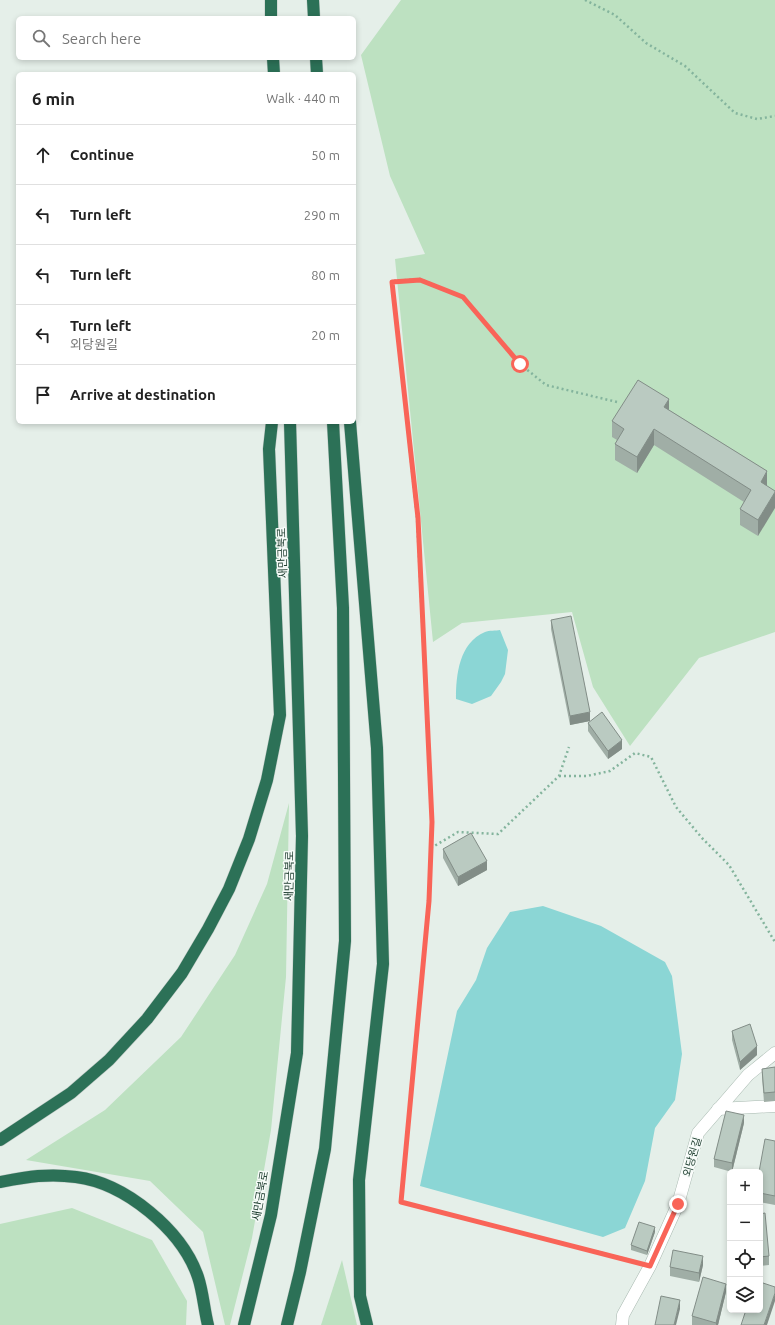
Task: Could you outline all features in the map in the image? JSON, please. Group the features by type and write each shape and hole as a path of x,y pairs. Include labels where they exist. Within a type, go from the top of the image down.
{"highway":[{"path":"270,0 271,16"},
{"path":"313,0 314,16"},
{"path":"273,60 274,72"},
{"path":"316,60 317,72"},
{"path":"0,1140 71,1093 109,1060 147,1019 182,973 208,930 229,889 249,839 267,780 280,715 270,449 272,424"},
{"name":"새만금북로","path":"244,1325 271,1215 297,1053 302,836 290,424"},
{"path":"287,1325 300,1272 325,1149 345,941 343,608 333,424"},
{"path":"350,424 377,748 383,964 359,1180 360,1296 367,1325"},
{"path":"0,1182 36,1175 77,1177 115,1189 150,1211 178,1240 198,1277 208,1325"}],"street":[{"name":"외당원길","path":"622,1325 622,1315 650,1266 678,1204 698,1133 748,1075 775,1053"},
{"path":"718,1110 775,1106"}],"path":[{"path":"585,0 615,15 646,43 686,66 735,113 757,119 775,116"},
{"path":"617,402 546,385 520,364 463,297 420,280 392,282 418,518 431,814 429,901 401,1202 650,1266"},
{"path":"431,848 458,832 498,834 559,776 569,748"},
{"path":"559,776 587,776 610,771 634,753 651,758 676,807 702,838 729,865 775,942"}],"green space":[{"path":"401,0 775,0 775,632 699,658 630,746 593,687 572,612 462,623 433,642 395,259 425,254 390,176 361,55"},
{"path":"289,803 286,977 271,1130 252,1238 230,1325 225,1325 203,1232 150,1181 26,1160 105,1110 181,1037 235,955 267,884"},
{"path":"72,1208 152,1240 187,1301 186,1325 0,1325 0,1224"},
{"path":"342,1260 357,1325 321,1325"}],"water":[{"path":"500,630 508,650 505,674 501,682 491,696 472,704 456,699 458,670 464,652 476,637 487,631"},
{"path":"543,906 601,926 665,962 672,976 682,1054 675,1100 655,1128 645,1181 625,1228 603,1237 420,1186 457,1011 476,980 487,948 510,912"}],"building":[{"path":"638,380 669,399 664,407 767,471 761,482 775,492 758,520 740,509 751,490 654,429 637,457 615,444 624,429 612,421"},
{"path":"571,616 590,712 570,716 551,620"},
{"path":"602,712 622,740 608,751 588,723"},
{"path":"471,833 487,861 458,877 443,849"},
{"path":"750,1024 757,1046 740,1062 732,1031"},
{"path":"775,1067 775,1092 764,1093 762,1069"},
{"path":"726,1111 744,1115 732,1163 714,1159"},
{"path":"765,1139 775,1141 775,1196 763,1194 763,1169 760,1169"},
{"path":"763,1213 765,1213 769,1256 763,1257 763,1241"},
{"path":"639,1222 655,1227 647,1251 631,1245"},
{"path":"673,1250 703,1256 699,1273 670,1267"},
{"path":"703,1277 726,1284 716,1323 692,1316"},
{"path":"763,1283 775,1287 775,1293 764,1325 741,1325 745,1313 763,1313"},
{"path":"661,1296 680,1300 674,1325 655,1325"}],"route":[{"path":"520,364 463,297 420,280 392,282 418,518 432,822 429,901 401,1202 650,1266 678,1204"}]}
